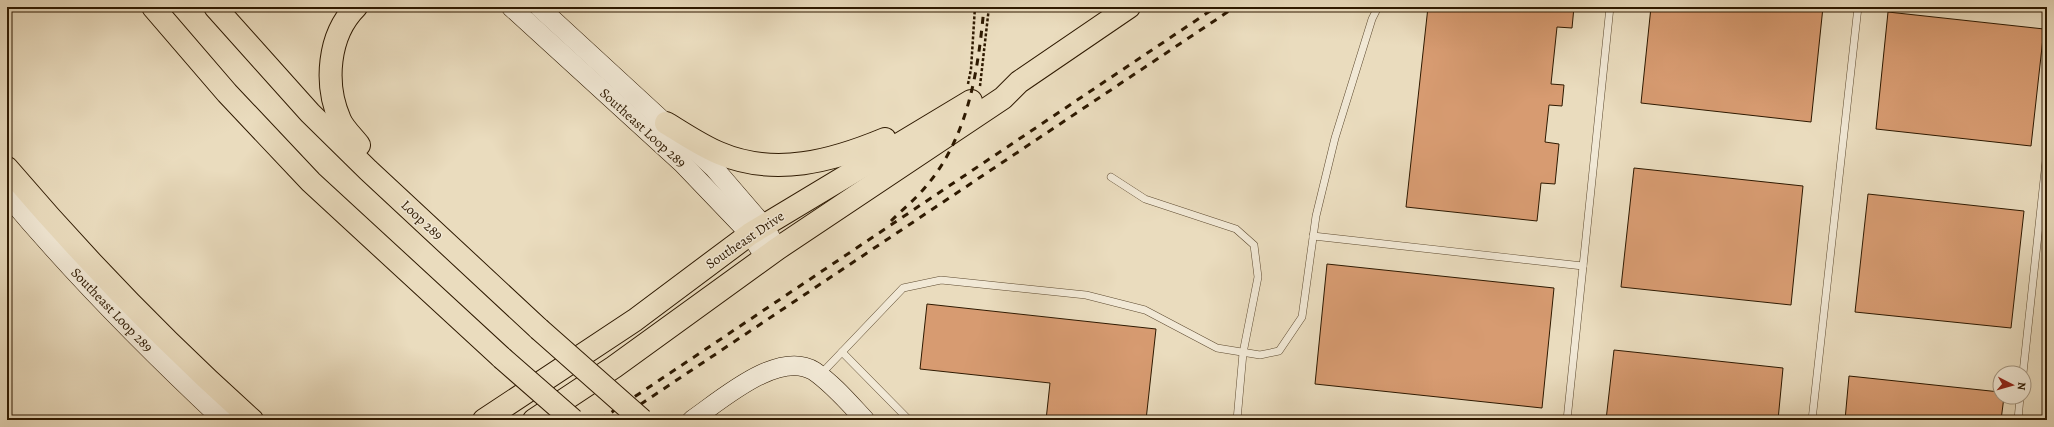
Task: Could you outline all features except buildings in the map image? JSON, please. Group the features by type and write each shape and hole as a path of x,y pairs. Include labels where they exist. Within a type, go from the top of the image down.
{"main road":[{"path":"153,7 227,93 311,182 502,358 572,420"},
{"name":"Loop 289","path":"215,7 310,113 368,170 539,329 642,420"},
{"name":"Southeast Loop 289","path":"511,7 757,230"},
{"name":"Southeast Loop 289","path":"539,7 714,168 771,253"},
{"name":"Southeast Drive","path":"534,420 614,366 771,253 1003,98 1019,82 1129,7"},
{"path":"351,10 335,39 331,64 332,92 340,121 366,153 398,184 450,246"},
{"name":"Southeast Drive","path":"484,420 635,320 757,230 972,101 997,87 1019,82"},
{"path":"666,123 720,154 770,165 821,162 851,153 905,130 935,123"},
{"path":"7,168 93,264 197,370 252,420"},
{"name":"Southeast Loop 289","path":"7,195 50,247 142,341 223,420"},
{"path":"692,420 752,379 773,368 795,366 812,371 836,389 865,420"}],"lane":[{"path":"819,376 903,288 941,280 1086,295 1145,310 1217,348 1260,355 1278,351 1302,317 1316,216 1335,138 1372,19 1378,7"},
{"path":"1567,420 1610,7"},
{"path":"1812,420 1858,7"},
{"path":"2024,365 2047,152"},
{"path":"1111,177 1145,199 1236,229 1254,245 1258,277 1243,353 1237,420"},
{"path":"1313,236 1583,266"},
{"path":"842,352 909,420"},
{"path":"2018,420 2019,405"}],"path":[{"path":"972,101 971,69 975,7"},
{"path":"972,101 989,7"}],"railway":[{"path":"891,221 922,191 938,171 960,128 974,81 982,32 984,7"},
{"path":"600,420 1216,7"},
{"path":"617,420 1235,7"}]}
